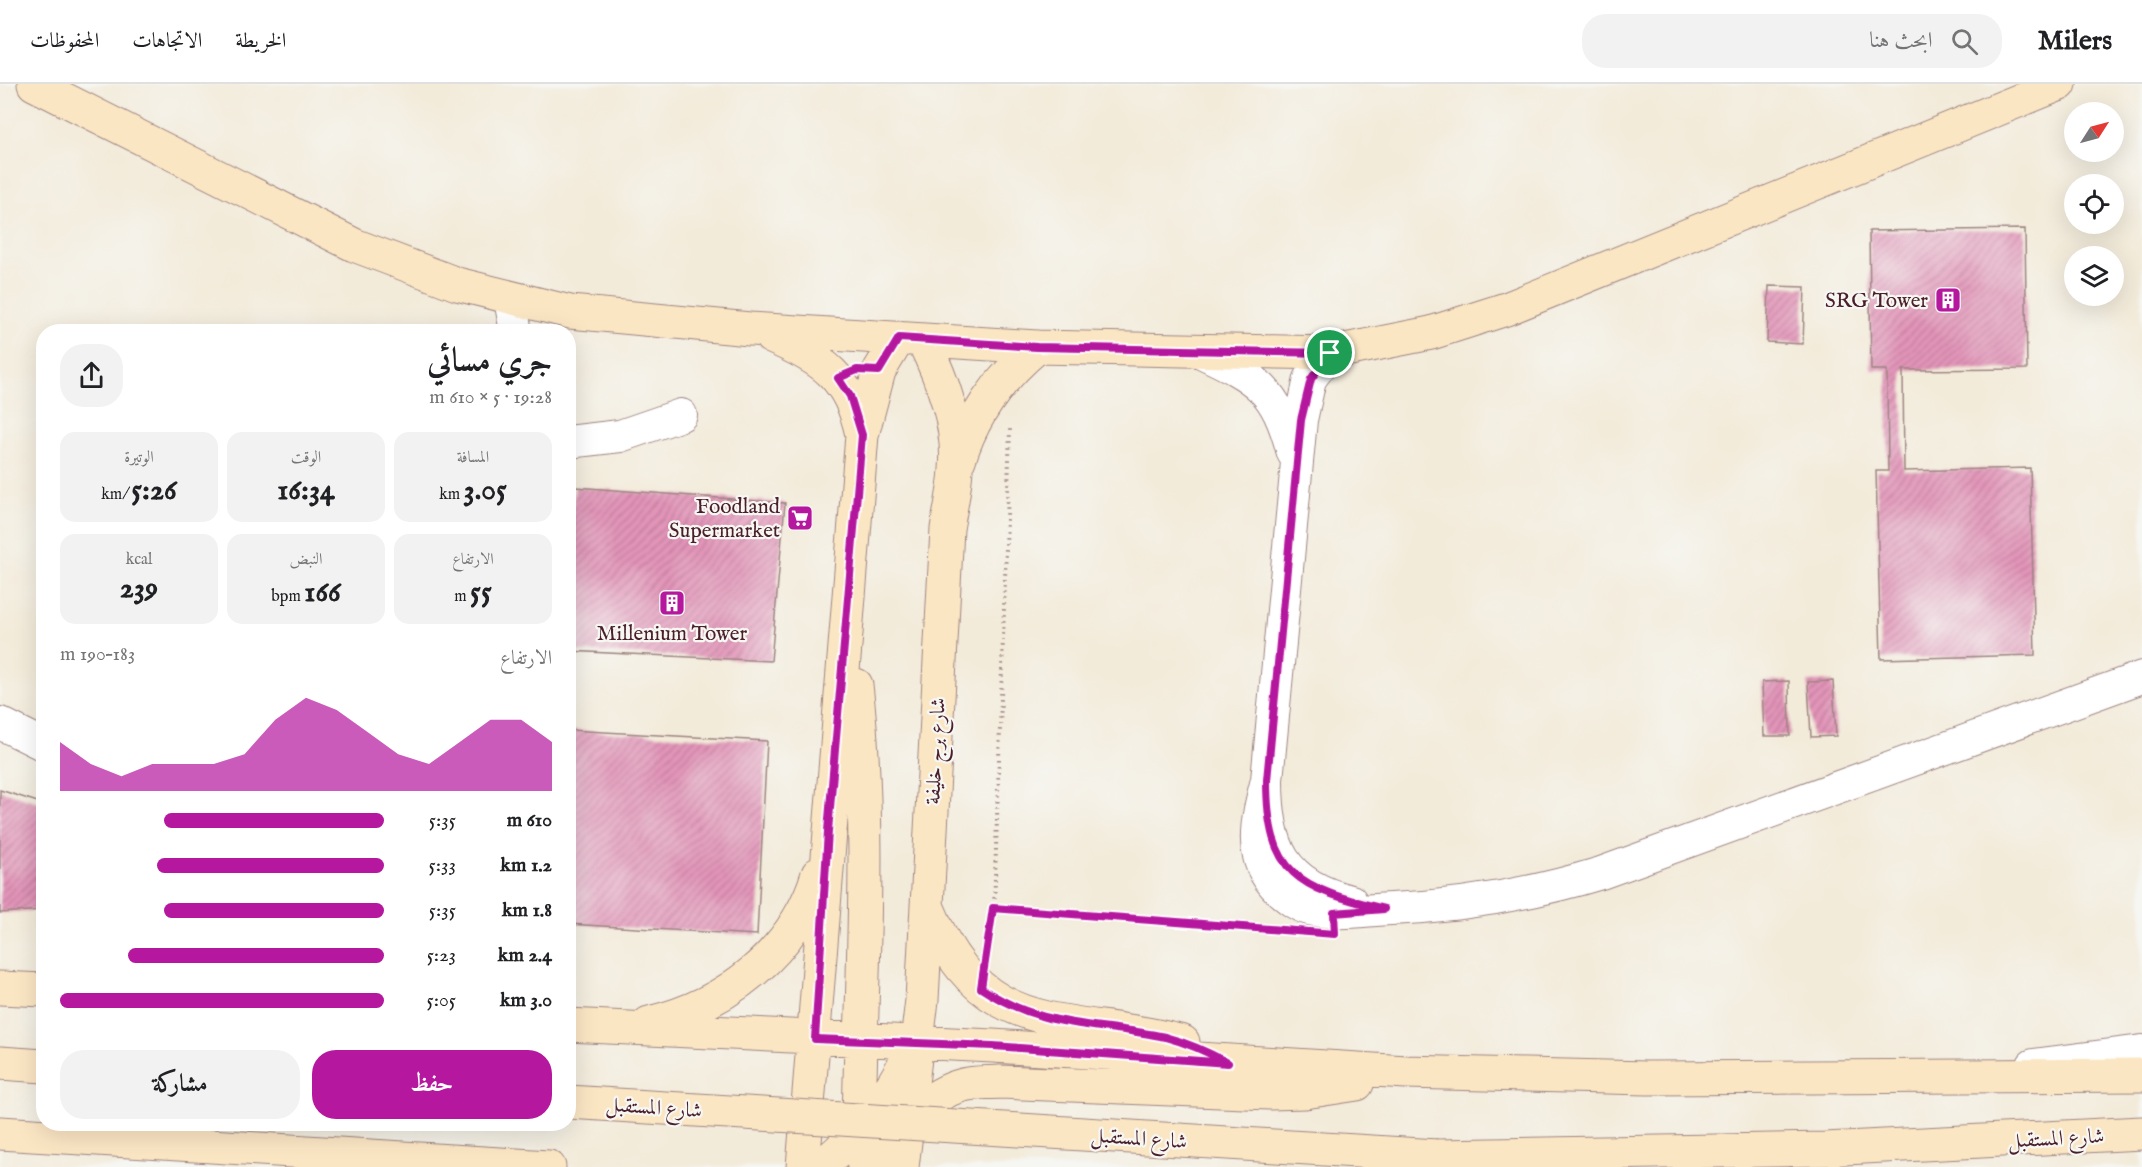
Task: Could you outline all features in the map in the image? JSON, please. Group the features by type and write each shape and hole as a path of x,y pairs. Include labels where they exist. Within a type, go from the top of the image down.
{"street":[{"path":"34,84 354,245 447,281 510,299 564,322 750,329 1037,347 1330,353 1431,333 1506,309 2061,84"},
{"path":"510,299 515,324"},
{"path":"750,329 806,352 823,364 850,396 862,435"},
{"path":"803,1167 815,1039 828,831 862,435 879,371 911,339"},
{"name":"شارع برج خليفة","path":"902,1167 922,1000 947,529 956,468 941,376 911,339"},
{"path":"956,468 974,422 991,394 1018,363 1037,347"},
{"path":"1199,351 1260,383 1273,400 1285,424 1296,465"},
{"path":"1330,353 1311,379 1308,387 1296,465 1267,780 1267,816 1272,838 1282,858 1296,875 1315,888 1335,897 1384,909 1428,908 1505,897 1601,873 2142,677"},
{"path":"576,441 620,436 681,415"},
{"path":"844,1157 860,1040 866,829 864,763 848,615"},
{"path":"0,723 36,741"},
{"path":"610,1028 670,1018 725,993 750,975 788,934 803,911 815,885 828,831"},
{"path":"927,906 949,951 981,988 1032,1015 1050,1021 1164,1037 1186,1043 1228,1063"},
{"path":"0,988 36,988"},
{"path":"576,1026 815,1039 916,1042 1228,1063 1406,1072 1647,1078 2142,1075"},
{"path":"815,1039 844,1157"},
{"path":"844,1157 894,1086 916,1042"},
{"path":"1968,1076 2142,1051"},
{"path":"0,1063 36,1065"},
{"path":"871,1167 906,1124 932,1099 962,1085 1000,1082 1270,1093 1339,1088 1406,1072"},
{"name":"شارع المستقبل","path":"576,1102 1437,1156 1825,1149 2142,1133"},
{"path":"0,1133 549,1167"}],"path":[{"path":"981,988 993,908 1010,410 991,394"},
{"path":"993,908 1276,929"}],"building":[{"path":"2025,229 2027,369 1903,370 1904,471 2030,468 2035,655 1881,659 1876,471 1888,471 1887,370 1871,370 1869,231"},
{"path":"1769,286 1805,287 1803,344 1767,342"},
{"name":"Millenium Tower","path":"576,487 785,503 771,661 576,651"},
{"path":"1789,681 1790,736 1764,736 1762,682"},
{"path":"1833,681 1836,736 1811,737 1808,682"},
{"path":"576,730 767,741 757,935 576,924"},
{"path":"0,790 36,801 36,910 0,913"}],"place":[{"name":"SRG Tower","path":"1948,300"},
{"name":"Foodland Supermarket","path":"800,518"},
{"name":"Millenium Tower","path":"672,603"}],"route":[{"path":"899,338 1037,347 1330,353 1311,379 1301,420 1267,780 1267,816 1272,838 1282,858 1296,875 1315,888 1335,897 1384,909 1334,913 1335,934 993,908 981,988 997,999 1050,1021 1164,1037 1186,1043 1228,1063 993,1046 815,1039 828,831 862,435 858,415 850,396 838,378 857,370 879,371 899,338"}]}
